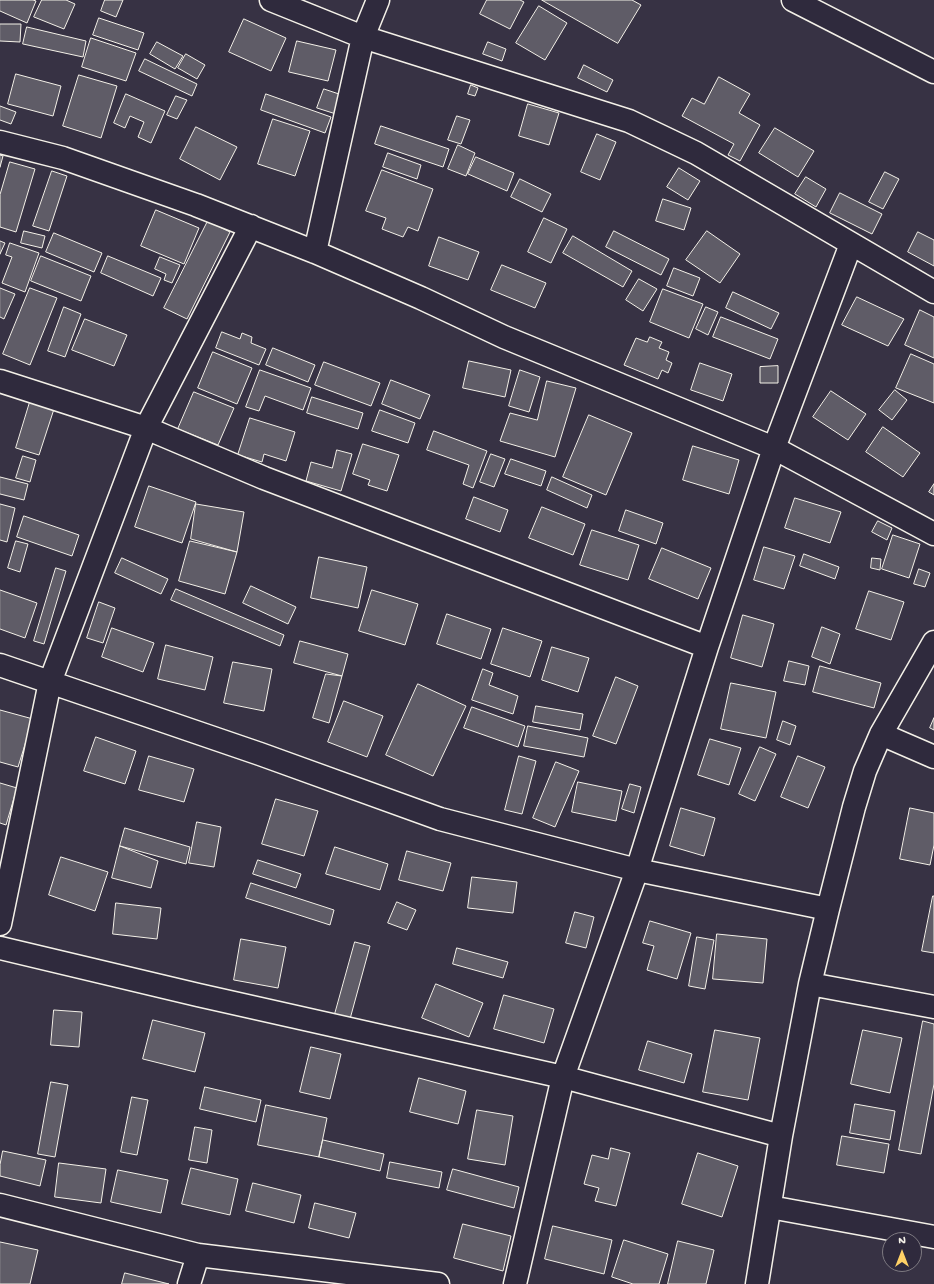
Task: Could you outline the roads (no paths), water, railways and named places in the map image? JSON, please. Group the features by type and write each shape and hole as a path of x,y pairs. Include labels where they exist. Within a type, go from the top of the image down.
{"street":[{"path":"272,0 363,37 629,121 696,153 934,292"},
{"path":"315,252 363,37 378,0"},
{"path":"793,0 934,72"},
{"path":"0,142 63,158 251,226 315,252 421,298 504,337 774,448 934,534"},
{"path":"0,924 50,682 146,428 251,226"},
{"path":"515,1284 563,1077 637,870 706,647 774,448 851,244"},
{"path":"0,381 146,428 264,478 706,647"},
{"path":"757,1284 781,1136 810,984 828,909 865,771 881,734 934,642"},
{"path":"0,665 260,754 440,819 637,870 828,909"},
{"path":"881,734 934,757"},
{"path":"0,948 198,996 563,1077 781,1136"},
{"path":"810,984 934,1007"},
{"path":"0,1205 198,1255 438,1284"},
{"path":"770,1207 934,1237"},
{"path":"189,1284 198,1255"}]}
